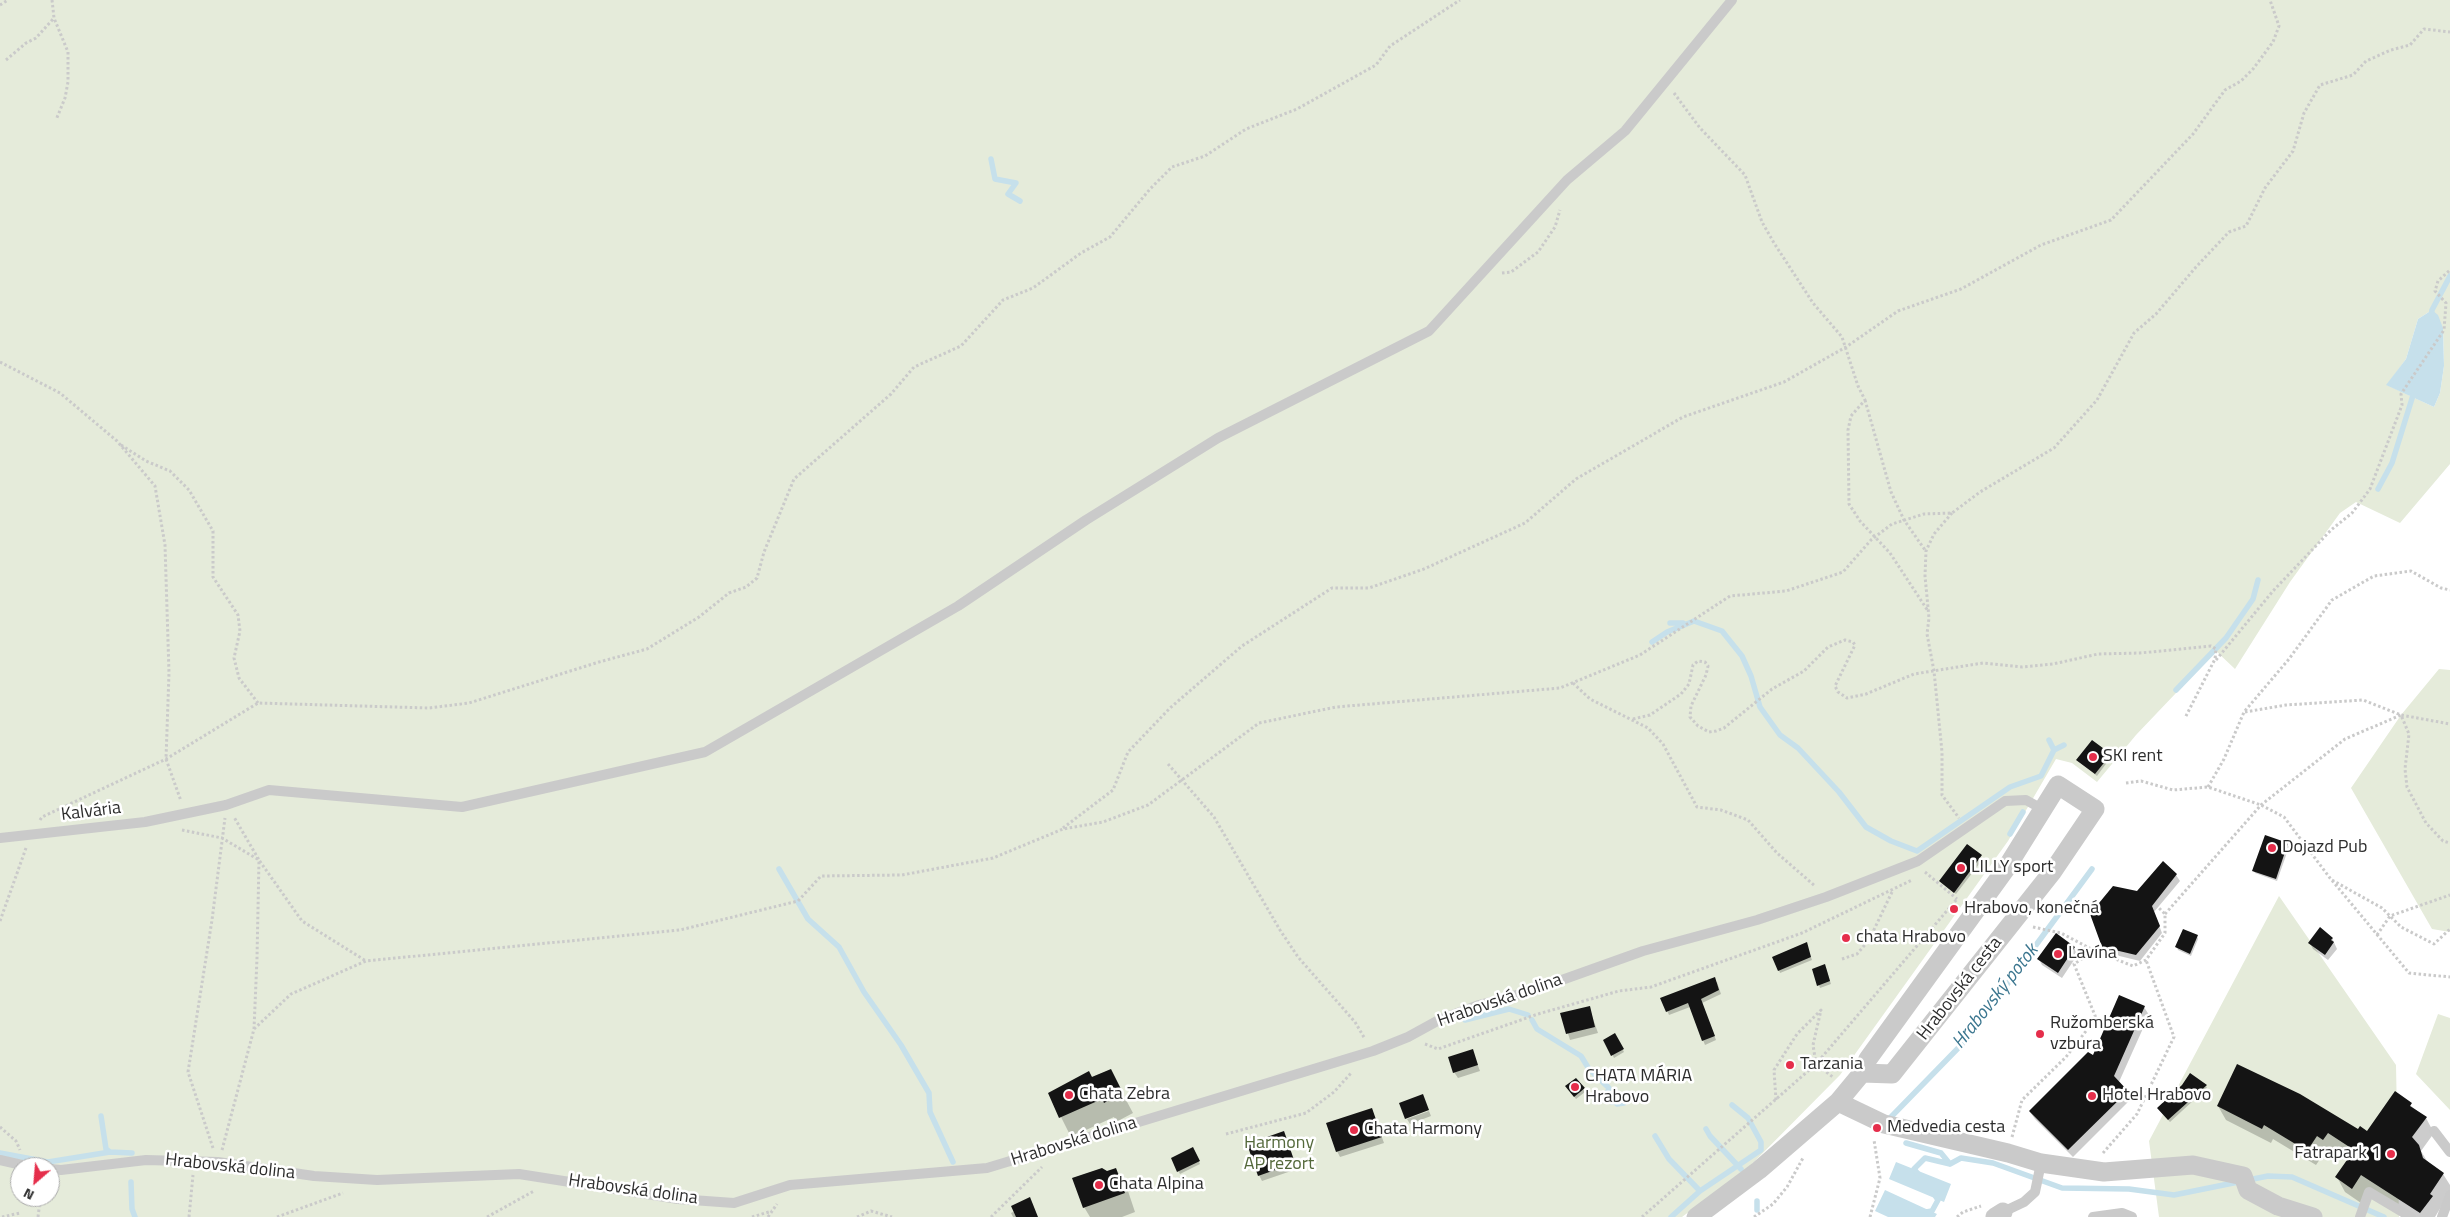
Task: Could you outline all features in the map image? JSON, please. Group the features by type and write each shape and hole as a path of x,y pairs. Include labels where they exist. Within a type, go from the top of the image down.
{"street":[{"name":"Hrabovská cesta","path":"1696,1217 1759,1170 1838,1102 1862,1073 1868,1059 2005,870 2058,785 2095,810 2053,871 1892,1074 1862,1073"},
{"path":"1838,1102 1878,1122 2008,1153 2040,1169 2090,1169 2104,1172 2193,1165 2246,1183 2278,1206 2313,1217"}],"lane":[{"name":"Kalvária","path":"0,838 145,822 226,805 269,790 462,807 705,752 958,606 1086,520 1218,438 1429,331 1479,274 1568,180 1625,131 1732,0"},
{"name":"Hrabovská dolina","path":"60,1170 146,1160 218,1162 314,1176 377,1180 519,1174 678,1199 734,1203 790,1185 987,1168 1370,1052 1408,1037 1439,1020 1531,991 1601,964 1758,920 1826,897 1918,861 2005,801 2026,800 2042,809"},
{"path":"2434,1131 2450,1152"},
{"path":"1999,1214 2024,1202 2035,1192 2040,1169"},
{"path":"2360,1217 2369,1192 2411,1217"},
{"path":"2442,1217 2450,1195"},
{"path":"2093,1217 2122,1213 2132,1217"}],"path":[{"path":"0,5 8,0"},
{"path":"52,0 54,18 68,52 68,82 65,98 56,120"},
{"path":"0,922 30,836 42,817 166,759 258,704 429,708 469,703 647,649 699,617 729,593 746,586 757,578 764,552 794,479 891,394 914,367 961,346 1003,300 1033,288 1081,254 1110,237 1150,189 1172,167 1205,156 1246,129 1297,109 1376,65 1390,46 1460,0"},
{"path":"1063,829 1113,790 1128,752 1170,708 1242,646 1332,588 1369,588 1424,568 1525,523 1576,479 1683,417 1784,382 1846,347 1898,311 1961,289 2041,245 2111,220 2194,134 2225,90 2241,81 2273,42 2279,26 2270,0"},
{"path":"6,60 26,43 36,38 54,18"},
{"path":"1965,827 1942,795 1942,752 1934,671 1927,634 1928,611 1925,576 1926,551 1934,534 1952,513 1980,492 2054,448 2097,400 2134,333 2156,314 2229,232 2246,226 2265,188 2293,151 2304,113 2320,85 2353,75 2366,61 2390,50 2410,45 2424,30 2450,32"},
{"path":"1666,81 1700,128 1745,175 1762,222 1774,244 1813,303 1842,337 1858,386 1865,400 1891,492 1904,520 1926,551"},
{"path":"1479,274 1511,272 1538,252 1555,227 1560,208"},
{"path":"2186,718 2214,661 2274,590 2331,530 2352,513 2370,489 2402,405 2401,394 2444,330 2446,303 2435,291 2438,280 2450,270"},
{"path":"0,362 60,393 117,441 146,461 170,471 189,490 214,531 213,577 224,597 238,615 240,631 234,658 240,678 258,704"},
{"path":"1865,400 1851,416 1848,430 1849,504 1860,521 1890,553 1928,611"},
{"path":"117,441 155,486 165,545 169,673 166,759 185,814"},
{"path":"254,1029 291,994 366,961 680,930 798,901 821,876 902,875 993,858 1063,829 1103,822 1148,805 1258,723 1336,707 1560,688 1640,655 1730,596 1786,591 1843,572 1876,536 1892,524 1924,514 1952,513"},
{"path":"2208,787 2224,759 2244,712 2289,659 2332,600 2374,576 2411,571 2441,588 2450,590"},
{"path":"1633,719 1650,716 1681,694 1689,684 1693,665 1698,661 1705,662 1708,666 1706,675 1691,706 1690,717 1698,726 1708,732 1724,728 1772,689 1804,671 1820,653 1836,642 1845,640 1853,642 1855,645 1835,686 1838,692 1847,698 1866,694 1914,674 1983,662 2022,667 2054,664 2098,654 2140,653 2212,646 2216,649 2214,661"},
{"path":"1572,683 1590,699 1648,728 1662,744 1697,807 1721,810 1748,820 1777,853 1826,897"},
{"path":"2244,712 2286,705 2363,700 2401,715 2450,724"},
{"path":"2037,928 2061,933 2134,966 2146,960 2165,933 2165,914 2261,805 2345,739 2401,715"},
{"path":"2401,715 2409,734 2405,769 2407,787 2426,823 2443,841 2450,843"},
{"path":"1168,764 1214,817 1260,899 1298,957 1355,1022 1370,1052 1334,1092 1306,1112 1226,1134"},
{"path":"2126,784 2141,781 2173,790 2208,787 2261,805 2284,817 2330,878 2409,973 2450,977"},
{"path":"218,1162 188,1072 212,920 226,805"},
{"path":"226,805 259,860 302,921 366,961"},
{"path":"174,828 222,838 259,860"},
{"path":"218,1162 254,1029 259,860"},
{"path":"1918,861 1926,873 1957,899 1975,910"},
{"path":"1408,1037 1438,1049 1538,1014 1619,991 1651,987 1793,936 1892,892 1926,873 1930,866"},
{"path":"2330,878 2382,908 2400,927 2434,944 2450,929"},
{"path":"1842,958 1857,954 1869,940 1892,892"},
{"path":"2377,934 2390,916 2450,894"},
{"path":"1642,1217 1816,1064 1957,899"},
{"path":"2157,906 2165,914"},
{"path":"2008,1153 2022,1100 2066,1057 2096,1018 2074,964 2095,950"},
{"path":"2090,1169 2137,1114 2174,1037 2146,960"},
{"path":"1776,1100 1774,1070 1797,1034 1821,1010 1813,1045 1816,1064"},
{"path":"1870,1217 1880,1178 1878,1122"},
{"path":"0,1127 16,1142 24,1157"},
{"path":"1754,1217 1773,1204 1788,1187 1803,1159 1806,1130"},
{"path":"991,1217 1066,1145"},
{"path":"189,1217 195,1162"},
{"path":"487,1217 557,1179"},
{"path":"277,1217 377,1180"},
{"path":"1872,1209 1875,1215"},
{"path":"752,1217 773,1211"},
{"path":"857,1217 871,1211 892,1217"},
{"path":"2,1217 20,1213 15,1217"}],"green space":[{"name":"Harmony AP rezort","path":"0,0 2450,0 2450,464 2400,523 2356,502 2340,513 2290,582 2235,669 2216,651 2136,735 2097,782 2072,763 2056,759 2008,841 1840,1075 1751,1165 1682,1217 0,1217","holes":["2432,310 2443,328 2444,366 2440,393 2434,407 2387,385 2406,359 2418,319"]},
{"path":"2439,669 2450,670 2450,932 2432,929 2351,788 2401,715"},
{"path":"2279,896 2396,1065 2399,1217 2159,1217 2149,1141"},
{"path":"2438,1014 2450,1018 2450,1110 2416,1074"}],"water":[{"path":"2432,310 2438,315 2443,328 2444,366 2440,393 2434,407 2386,385 2406,359 2418,319"},
{"path":"1896,1162 1951,1184 1944,1202 1889,1179"},
{"path":"1885,1190 1937,1214 1935,1217 1888,1217 1875,1211"}],"building":[{"name":"SKI rent","path":"2092,740 2111,754 2095,774 2076,760"},
{"path":"2265,835 2288,843 2276,879 2252,871"},
{"name":"LILLY sport","path":"1967,844 1982,855 1954,893 1939,881"},
{"path":"2163,861 2177,874 2152,906 2160,926 2136,955 2102,947 2090,914 2113,886 2137,891"},
{"path":"2320,927 2333,938 2331,940 2334,942 2325,955 2308,943"},
{"path":"2183,929 2198,935 2190,954 2175,947"},
{"path":"2056,933 2075,947 2058,973 2037,959"},
{"path":"1807,942 1811,957 1778,971 1772,957"},
{"path":"1825,964 1830,981 1817,986 1812,969"},
{"path":"1715,977 1719,990 1701,999 1715,1036 1702,1041 1688,1003 1666,1012 1660,998"},
{"path":"2119,995 2145,1006 2114,1076 2128,1091 2068,1150 2029,1111 2088,1052 2093,1055"},
{"path":"1590,1006 1595,1027 1566,1034 1560,1013"},
{"path":"1615,1033 1624,1049 1611,1056 1603,1040"},
{"path":"1473,1049 1478,1065 1453,1073 1448,1057"},
{"path":"2237,1064 2300,1094 2358,1129 2360,1126 2367,1131 2395,1091 2412,1103 2410,1106 2427,1117 2412,1137 2419,1145 2423,1158 2444,1173 2430,1194 2433,1196 2420,1213 2361,1175 2352,1189 2335,1177 2354,1150 2328,1133 2323,1140 2317,1136 2307,1151 2264,1125 2262,1129 2217,1106"},
{"name":"Chata Zebra","path":"1111,1069 1123,1093 1104,1103 1102,1099 1059,1118 1048,1093 1089,1071 1092,1077"},
{"path":"2190,1073 2207,1085 2168,1120 2157,1108 2182,1085"},
{"name":"CHATA MÁRIA Hrabovo","path":"1576,1078 1585,1088 1574,1097 1565,1086"},
{"path":"1423,1094 1429,1110 1405,1119 1399,1103"},
{"name":"Chata Harmony","path":"1372,1108 1382,1137 1336,1152 1326,1123"},
{"path":"1284,1131 1295,1163 1258,1176 1247,1144"},
{"path":"1193,1147 1200,1161 1177,1172 1171,1158"},
{"name":"Chata Alpina","path":"1102,1168 1107,1171 1116,1168 1125,1193 1083,1208 1072,1178"},
{"path":"1030,1197 1038,1217 1016,1217 1011,1206"}],"waterway":[{"path":"991,159 995,179 1016,183 1008,194 1020,201"},
{"name":"Hrabovský potok","path":"2431,317 2432,310 2450,276"},
{"name":"Hrabovský potok","path":"2378,489 2392,463 2414,392"},
{"path":"2176,690 2226,638 2253,599 2258,580"},
{"path":"1652,642 1667,632 1694,621 1722,631 1742,656 1751,676 1760,707 1780,735 1798,748 1839,792 1866,827 1891,841 1917,851 2010,787 2041,776 2054,750 2049,740"},
{"path":"1670,623 1683,623"},
{"path":"2054,750 2064,745"},
{"path":"2010,834 2023,812"},
{"path":"779,869 808,919 839,947 864,992 901,1045 929,1093 930,1112 953,1162"},
{"name":"Hrabovský potok","path":"1890,1118 1966,1040 2092,869"},
{"path":"1465,1020 1509,1009 1528,1015"},
{"path":"1532,1020 1537,1029 1581,1056 1589,1069 1609,1088 1607,1094 1614,1094 1612,1102 1618,1099 1617,1104 1624,1103"},
{"path":"1671,1217 1700,1191 1761,1150 1761,1142 1748,1118 1732,1105"},
{"path":"101,1116 106,1149 110,1152 132,1153"},
{"path":"1706,1129 1710,1136 1741,1169"},
{"path":"1655,1136 1669,1159 1700,1191"},
{"name":"Hrabovský potok","path":"1906,1143 1941,1153 1950,1164 1925,1158 1914,1169 1919,1175"},
{"path":"0,1153 48,1162 110,1152"},
{"path":"1950,1164 1961,1158 1993,1163 2062,1188 2129,1189 2174,1195 2268,1176 2292,1177 2384,1217"},
{"path":"131,1182 132,1209 135,1217"},
{"name":"Hrabovský potok","path":"1926,1212 1932,1211 1938,1200 1934,1194"},
{"path":"1757,1201 1757,1210"}],"place":[{"name":"SKI rent","path":"2093,757"},
{"name":"Dojazd Pub","path":"2272,848"},
{"name":"LILLY sport","path":"1961,868"},
{"name":"Hrabovo, konečná","path":"1954,909"},
{"name":"chata Hrabovo","path":"1846,938"},
{"name":"Lavína","path":"2058,954"},
{"name":"Ružomberská vzbura","path":"2040,1034"},
{"name":"Tarzania","path":"1790,1065"},
{"name":"CHATA MÁRIA Hrabovo","path":"1575,1087"},
{"name":"Chata Zebra","path":"1069,1095"},
{"name":"Hotel Hrabovo","path":"2092,1096"},
{"name":"Medvedia cesta","path":"1877,1128"},
{"name":"Chata Harmony","path":"1354,1130"},
{"name":"Fatrapark 1","path":"2391,1154"},
{"name":"Chata Alpina","path":"1099,1185"}]}
